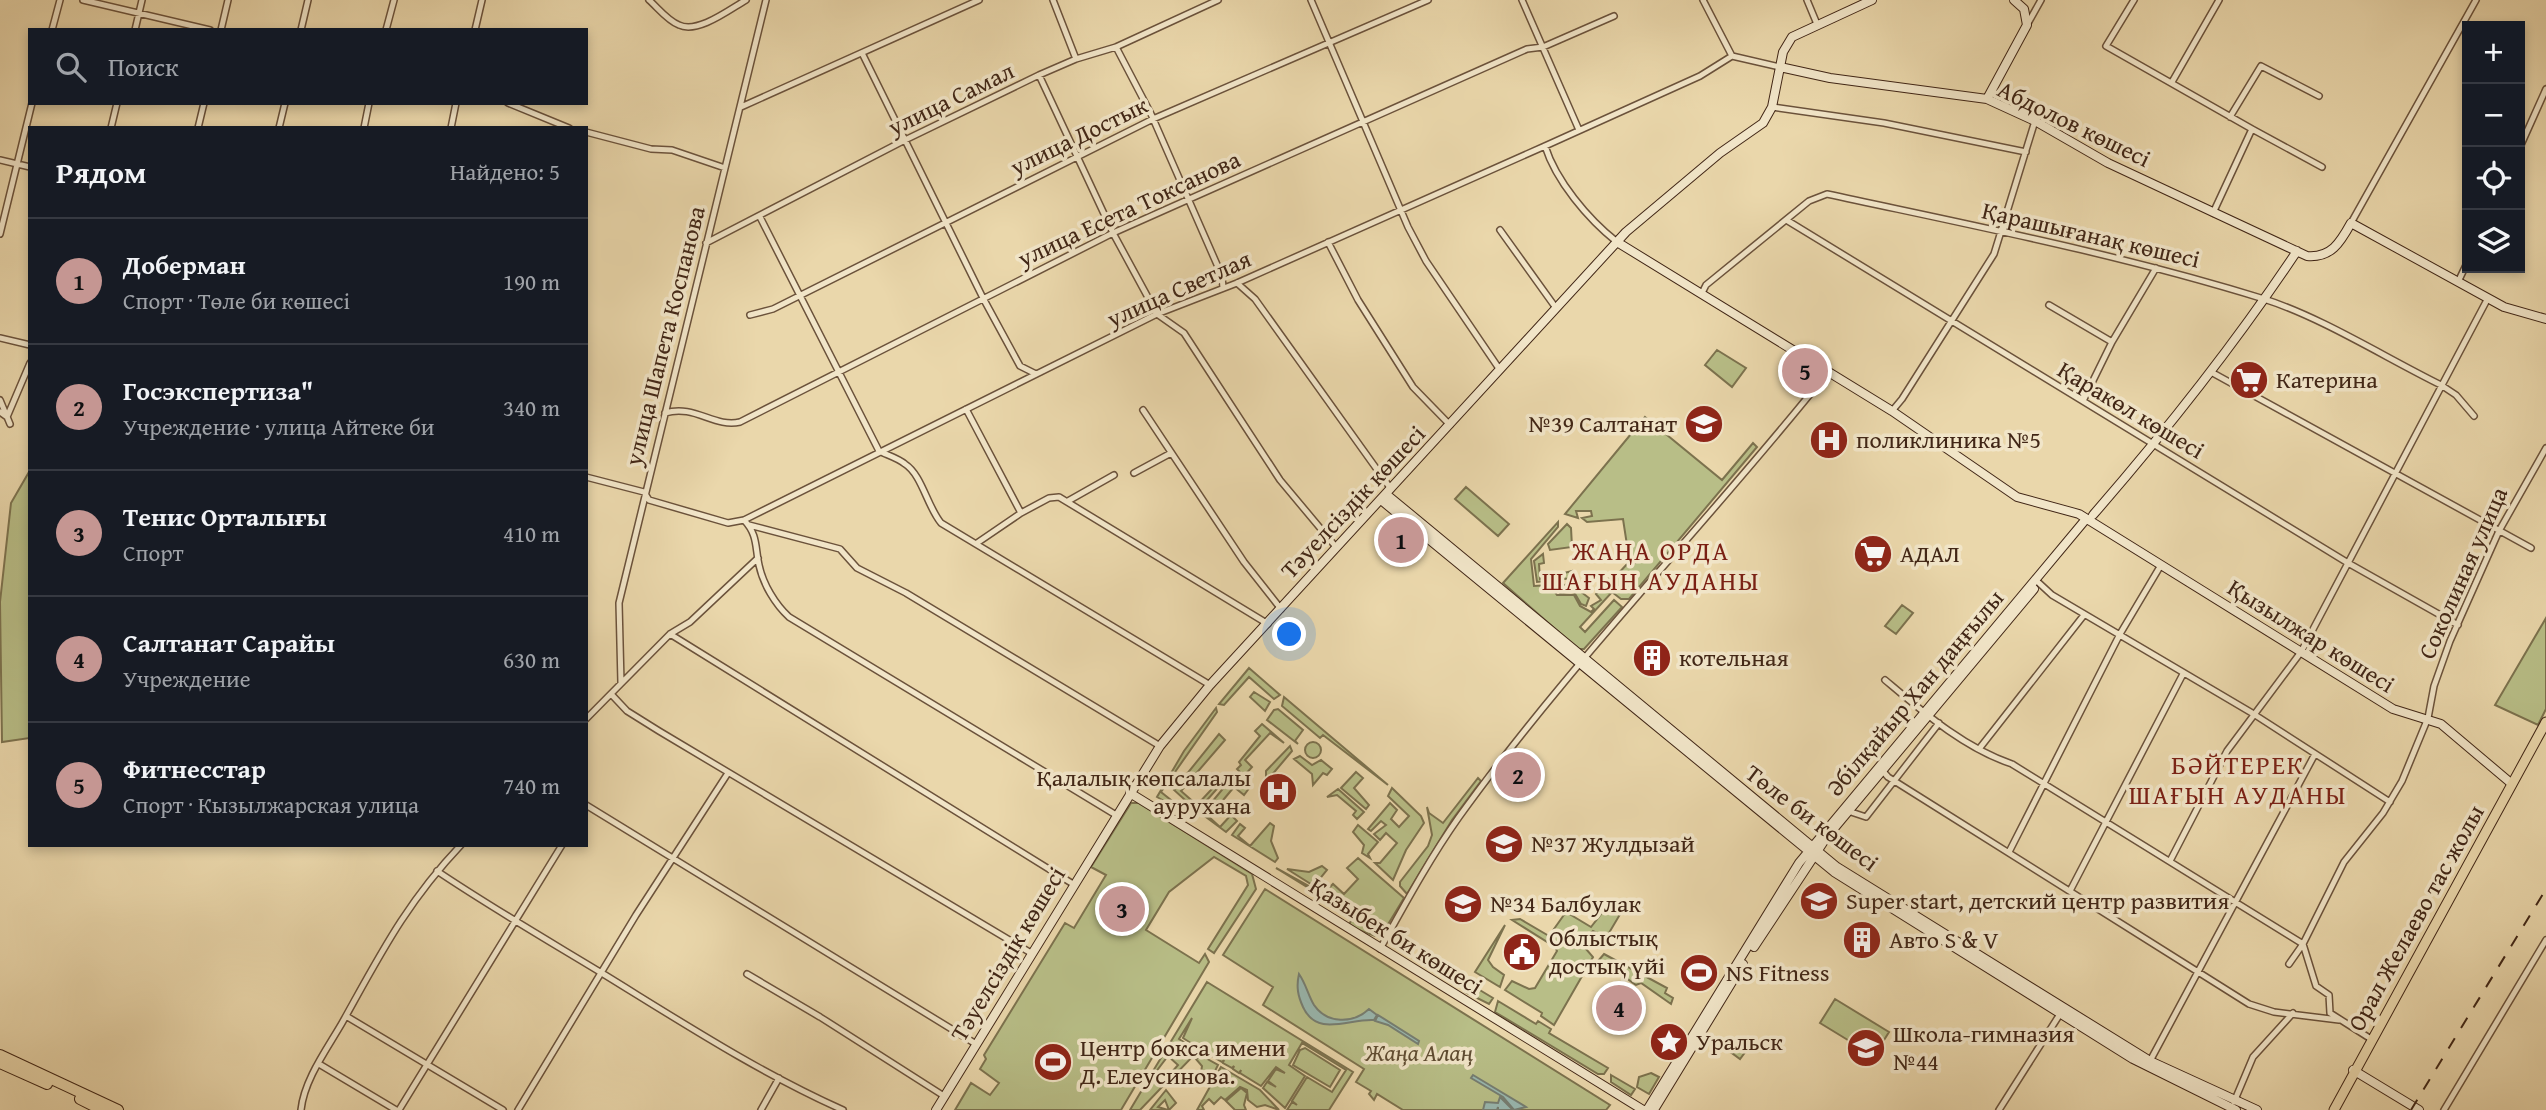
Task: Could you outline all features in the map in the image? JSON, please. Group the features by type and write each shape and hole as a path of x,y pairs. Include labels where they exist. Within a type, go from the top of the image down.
{"highway":[{"path":"0,1055 118,1110"},
{"path":"0,1063 102,1110"}],"main road":[{"name":"Орал Желаево тас жолы","path":"2333,1110 2546,722"}],"street":[{"path":"53,28 60,0"},
{"path":"83,0 202,28"},
{"path":"135,28 142,0"},
{"path":"221,28 228,0"},
{"path":"302,28 309,0"},
{"path":"387,28 394,0"},
{"path":"475,28 482,0"},
{"path":"649,0 677,25 687,27 698,25 746,0"},
{"name":"улица Шапета Коспанова","path":"621,683 619,603 766,0"},
{"path":"741,107 979,0"},
{"path":"1053,0 1076,59"},
{"name":"улица Самал","path":"706,243 905,140 1039,75 1076,59 1116,47 1218,0"},
{"path":"1311,0 1399,209 1426,261 1500,370"},
{"name":"улица Достык","path":"750,315 773,309 799,293 945,220 1153,119 1428,0"},
{"path":"1522,0 1579,130"},
{"path":"1703,0 1732,56 1780,67"},
{"path":"1807,0 1817,23"},
{"name":"Тәуелсіздік көшесі","path":"936,1110 1160,746 1210,685 1617,242 1720,153 1756,130 1772,107 1783,52 1792,37 1817,23 1872,0"},
{"path":"2014,0 2027,14 2027,25"},
{"path":"1987,99 2041,0"},
{"path":"2134,0 2106,46 2322,167"},
{"path":"2172,82 2219,0"},
{"path":"2090,519 2154,445 2211,372 2297,251 2307,256 2324,256 2337,245 2476,0"},
{"name":"улица Есета Токсанова","path":"665,413 680,409 733,424 1189,197 1527,49 1543,47 1614,16"},
{"path":"1116,47 1189,197 1222,276 1223,288"},
{"path":"862,53 983,298 1020,366 1036,374"},
{"name":"улица Светлая","path":"744,520 1157,314 1237,283 1545,146 1700,76 1732,56"},
{"path":"2230,117 2261,66 2319,96"},
{"name":"Абдолов көшесі","path":"1780,67 1830,78 1987,99 2035,121 2108,163 2297,251"},
{"path":"1039,75 1113,233 1157,314 1184,333 1280,480 1336,547"},
{"path":"2525,136 2546,89"},
{"path":"0,234 31,105"},
{"path":"111,126 117,105"},
{"path":"198,126 204,105"},
{"path":"279,126 285,105"},
{"path":"364,126 369,105"},
{"path":"451,126 457,105"},
{"path":"513,105 564,126"},
{"path":"1772,107 1884,123 2026,152"},
{"path":"1892,411 1994,254 2035,121"},
{"path":"2213,212 2252,129"},
{"path":"588,133 651,149 672,150 725,168"},
{"path":"1545,146 1576,200 1601,229 1617,242"},
{"path":"0,160 28,167"},
{"name":"Қарашығанақ көшесі","path":"1702,293 1706,285 1809,201 1827,194 2003,230 2199,278 2265,299 2441,384 2474,416"},
{"path":"760,217 879,451 906,464 917,477 929,508 941,523 977,542 1210,685"},
{"name":"Қаракөл көшесі","path":"1788,220 2348,563 2458,625"},
{"path":"2351,223 2504,307 2546,319"},
{"path":"1500,230 1556,308"},
{"name":"Қызылжар көшесі","path":"1617,242 1892,411 2017,497 2068,509 2090,519 2393,709 2441,724 2512,784"},
{"path":"1328,243 1358,300 1413,387 1450,425"},
{"path":"2083,401 2112,342 2156,268"},
{"path":"2458,282 2462,273"},
{"path":"1237,283 1255,299 1386,494"},
{"path":"2170,861 2227,751 2252,713 2301,652 2488,298"},
{"path":"2049,305 2112,342"},
{"path":"0,338 28,345"},
{"path":"9,420 28,368"},
{"path":"1380,948 1458,818 1582,661 1828,372"},
{"path":"2211,372 2530,548"},
{"path":"0,400 9,420"},
{"path":"966,408 1021,513"},
{"path":"1143,410 1244,562 1281,609"},
{"path":"0,412 9,420"},
{"name":"Соколиная улица","path":"2289,964 2303,944 2344,862 2390,802 2413,759 2428,718 2434,686 2458,625 2499,531 2546,448"},
{"path":"1134,474 1171,453"},
{"path":"1068,501 1114,475"},
{"path":"588,478 644,492 649,500 728,523 744,520 758,542 758,558 775,601 789,617 1116,815"},
{"name":"Төле би көшесі","path":"1386,494 1812,852 2148,1064 2235,1106 2257,1110"},
{"path":"977,542 1021,513 1049,498 1059,496 1268,624"},
{"name":"Әбілқайыр Хан даңғылы","path":"1923,711 2039,583 2090,519"},
{"name":"Әбілқайыр Хан даңғылы","path":"1654,1110 1812,852 1849,811 1923,711 2090,519"},
{"path":"749,525 840,550 857,568 906,593 1160,746"},
{"path":"588,717 670,634 691,622 758,558"},
{"path":"2009,852 2120,634 2161,565"},
{"path":"2039,583 2052,595 2084,615 2252,713 2390,802"},
{"path":"1979,749 2084,615"},
{"path":"670,634 1073,884"},
{"path":"2071,889 2183,674"},
{"path":"1885,680 1939,723 1979,749 2045,784 2303,944 2316,986 2329,995 2328,1008 2371,1039"},
{"path":"611,694 627,711 1031,953"},
{"path":"1849,811 1866,817 1939,723"},
{"path":"2148,1064 2315,754"},
{"path":"1881,768 1894,781 2071,889 2249,1004 2274,1012 2346,1021"},
{"name":"Әбілқайыр Хан даңғылы","path":"1645,1110 1812,852 1881,768"},
{"path":"518,1110 728,773"},
{"name":"Қазыбек би көшесі","path":"1130,793 1645,1110"},
{"path":"588,807 976,1044"},
{"path":"301,1110 303,1098 319,1064 390,933 437,871 459,847"},
{"path":"319,1064 398,1110 428,1066 561,847"},
{"path":"437,871 514,923 779,1079 843,1110"},
{"path":"2444,1110 2546,940"},
{"path":"747,974 820,1017 944,1097"},
{"path":"2000,1110 2062,1011"},
{"path":"2235,1106 2253,1057 2293,1013"},
{"path":"346,1016 503,1110"},
{"path":"2353,1070 2419,1110"},
{"path":"761,1110 779,1079"}],"green space":[{"path":"1717,350 1746,368 1732,387 1705,365"},
{"path":"1645,417 1722,480 1753,443 1757,447 1629,599 1621,599 1612,592 1580,627 1585,632 1614,600 1622,607 1584,649 1578,649 1503,583 1558,522 1558,527 1531,559 1534,586 1550,585 1557,595 1574,595 1580,606 1591,612 1594,609 1591,606 1601,600 1596,594 1604,587 1604,580 1615,577 1628,563 1634,563 1629,558 1623,519 1587,522 1582,518 1592,516 1591,511 1576,511 1578,518 1565,514"},
{"path":"28,474 28,738 2,742 0,602 11,503"},
{"path":"1466,487 1509,524 1498,536 1455,499"},
{"path":"1567,524 1571,528 1572,547 1550,550 1548,544"},
{"path":"1543,554 1544,563 1539,564 1540,579 1572,571 1573,578 1537,582 1534,561"},
{"path":"1579,582 1576,588 1589,598 1586,606 1581,604 1574,592 1560,593 1553,587"},
{"path":"1902,605 1913,613 1896,634 1885,626"},
{"path":"2546,618 2546,709 2538,725 2495,705"},
{"path":"1249,668 1280,695 1274,699 1249,677 1224,705 1219,704"},
{"path":"1254,692 1270,702 1265,711 1250,697"},
{"path":"1284,697 1388,785 1323,735 1320,738 1282,706"},
{"path":"1216,708 1217,712 1161,792 1191,816 1157,797 1184,751"},
{"path":"1278,709 1303,730 1295,741 1298,744 1267,720 1274,710"},
{"path":"1262,724 1284,743 1270,733 1245,760 1252,767 1244,776 1237,769 1241,765 1239,762 1260,736 1255,731"},
{"path":"1219,734 1225,740 1181,791 1197,805 1222,778 1223,782 1200,808 1195,809 1174,790"},
{"path":"1310,742 1316,742 1321,750 1319,756 1310,758 1305,753 1305,747"},
{"path":"1290,746 1292,751 1271,776 1266,776 1266,771"},
{"path":"1300,756 1312,765 1321,760 1332,769 1327,775 1323,773 1313,785 1312,774 1294,759"},
{"path":"1356,772 1363,778 1354,788 1369,805 1366,809 1341,788"},
{"path":"1235,774 1250,787 1244,795 1234,787 1209,817 1220,827 1231,815 1237,821 1226,832 1202,814"},
{"path":"1478,778 1481,781 1452,820 1407,894 1400,882 1428,846 1432,835 1427,807 1429,813 1443,823"},
{"path":"1392,788 1421,816 1424,823 1406,850 1393,880 1375,863 1380,863 1397,843 1386,833 1380,840 1374,834 1386,825 1381,821 1371,831 1368,829 1390,803 1397,810 1391,819 1399,827 1409,816 1388,796"},
{"path":"1338,789 1364,812 1357,819 1353,815 1356,811 1337,795 1327,797"},
{"path":"1131,803 1139,803 1252,874 1256,889 1214,953 1208,949 1248,885 1246,876 1214,857 1169,892 1146,930 1199,963 1205,954 1209,962 1121,1110 955,1110 971,1083 990,1095 999,1083 980,1069 986,1059 984,1055 1065,923 1074,928 1106,875 1091,867"},
{"path":"1270,823 1274,826 1271,841 1278,858 1275,862 1232,835 1240,824 1245,828 1238,836 1250,846"},
{"path":"1358,825 1378,842 1368,854 1370,858 1362,853 1364,845 1353,832"},
{"path":"1358,858 1404,898 1384,931 1375,936 1348,926 1354,916 1276,868 1323,894 1333,884 1344,894 1358,879 1347,868"},
{"path":"1322,866 1327,870 1314,886 1287,869 1309,872"},
{"name":"Жаңа Алаң","path":"1265,889 1610,1105 1606,1110 1403,1110 1377,1094 1374,1100 1369,1094 1371,1091 1356,1082 1364,1069 1263,1005 1273,987 1223,955"},
{"path":"1609,904 1622,911 1606,938 1593,931 1580,942 1593,957 1554,1025 1541,1016 1542,1013 1505,990 1512,981 1529,989 1535,988 1557,951 1555,947 1512,920 1520,919 1549,936 1566,912 1591,927"},
{"path":"1505,925 1488,960 1504,975 1500,987 1475,972"},
{"path":"1604,954 1667,988 1665,993 1673,998 1671,1004 1641,983 1636,985 1598,961"},
{"path":"1207,982 1353,1072 1329,1110 1287,1110 1292,1102 1297,1105 1292,1101 1307,1077 1332,1092 1346,1070 1302,1043 1289,1065 1305,1076 1285,1108 1263,1088 1267,1082 1276,1087 1268,1081 1276,1069 1285,1073 1276,1067 1261,1086 1240,1073 1241,1070 1239,1073 1233,1069 1234,1066 1232,1068 1223,1063 1224,1060 1222,1062 1205,1052 1206,1049 1203,1051 1183,1038 1192,1018 1179,1039 1198,1051 1167,1083 1164,1081 1178,1065 1168,1056 1155,1073 1153,1071"},
{"path":"1468,983 1493,998 1489,1004 1465,992"},
{"path":"1835,999 1889,1032 1874,1056 1820,1023"},
{"path":"1498,1001 1536,1024 1538,1021 1551,1029 1549,1033 1608,1068 1604,1074 1598,1074 1495,1012"},
{"path":"1731,1040 1746,1051 1740,1059 1725,1048"},
{"path":"1305,1048 1340,1070 1330,1087 1293,1065 1300,1050"},
{"path":"1202,1056 1218,1065 1214,1073 1201,1073 1202,1066 1196,1059"},
{"path":"1221,1067 1260,1090 1279,1110 1265,1105 1257,1107 1248,1100 1247,1090 1240,1087 1225,1100 1221,1097 1214,1104 1209,1099 1202,1106 1204,1110 1197,1110"},
{"path":"1651,1073 1659,1077 1649,1094 1637,1087 1639,1077"},
{"path":"1151,1075 1162,1087 1140,1110 1130,1110"},
{"path":"1611,1075 1635,1089 1631,1095 1611,1082"},
{"path":"1241,1088 1247,1093 1244,1105 1246,1110 1235,1110 1226,1101"},
{"path":"1166,1090 1176,1103 1169,1110 1165,1100 1158,1107 1168,1110 1150,1110"}],"water":[{"path":"1299,974 1314,1005 1326,1016 1348,1019 1369,1009 1377,1015 1374,1020 1335,1024 1317,1022 1309,1016 1301,1003"},
{"path":"1378,1015 1419,1041 1418,1044 1388,1025 1375,1021"},
{"path":"1473,1075 1526,1107 1514,1110 1503,1097 1471,1078"},
{"path":"1500,1097 1513,1110 1498,1110 1498,1107 1497,1110 1483,1110 1485,1102 1498,1103"}],"railway":[{"path":"2411,1110 2546,889"}],"place":[{"name":"Фитнесстар","path":"1805,371"},
{"name":"Катерина","path":"2249,380"},
{"name":"№39 Салтанат","path":"1704,424"},
{"name":"поликлиника №5","path":"1829,440"},
{"name":"Доберман","path":"1401,540"},
{"name":"АДАЛ","path":"1873,554"},
{"name":"котельная","path":"1652,658"},
{"name":"Госэкспертиза\"","path":"1518,775"},
{"name":"Қалалық көпсалалы аурухана","path":"1278,792"},
{"name":"№37 Жулдызай","path":"1504,844"},
{"name":"Super start, детский центр развития","path":"1819,901"},
{"name":"№34 Балбулак","path":"1463,904"},
{"name":"Тенис Орталығы","path":"1122,909"},
{"name":"Авто S & V","path":"1862,940"},
{"name":"Облыстық достық үйі","path":"1522,952"},
{"name":"NS Fitness","path":"1699,973"},
{"name":"Салтанат Сарайы","path":"1619,1008"},
{"name":"Уральск","path":"1669,1042"},
{"name":"Школа-гимназия №44","path":"1866,1048"},
{"name":"Центр бокса имени Д. Елеусинова.","path":"1053,1062"}],"district":[{"name":"ЖАҢА ОРДА ШАҒЫН АУДАНЫ","path":"1651,566"},
{"name":"БӘЙТЕРЕК ШАҒЫН АУДАНЫ","path":"2238,780"}]}
